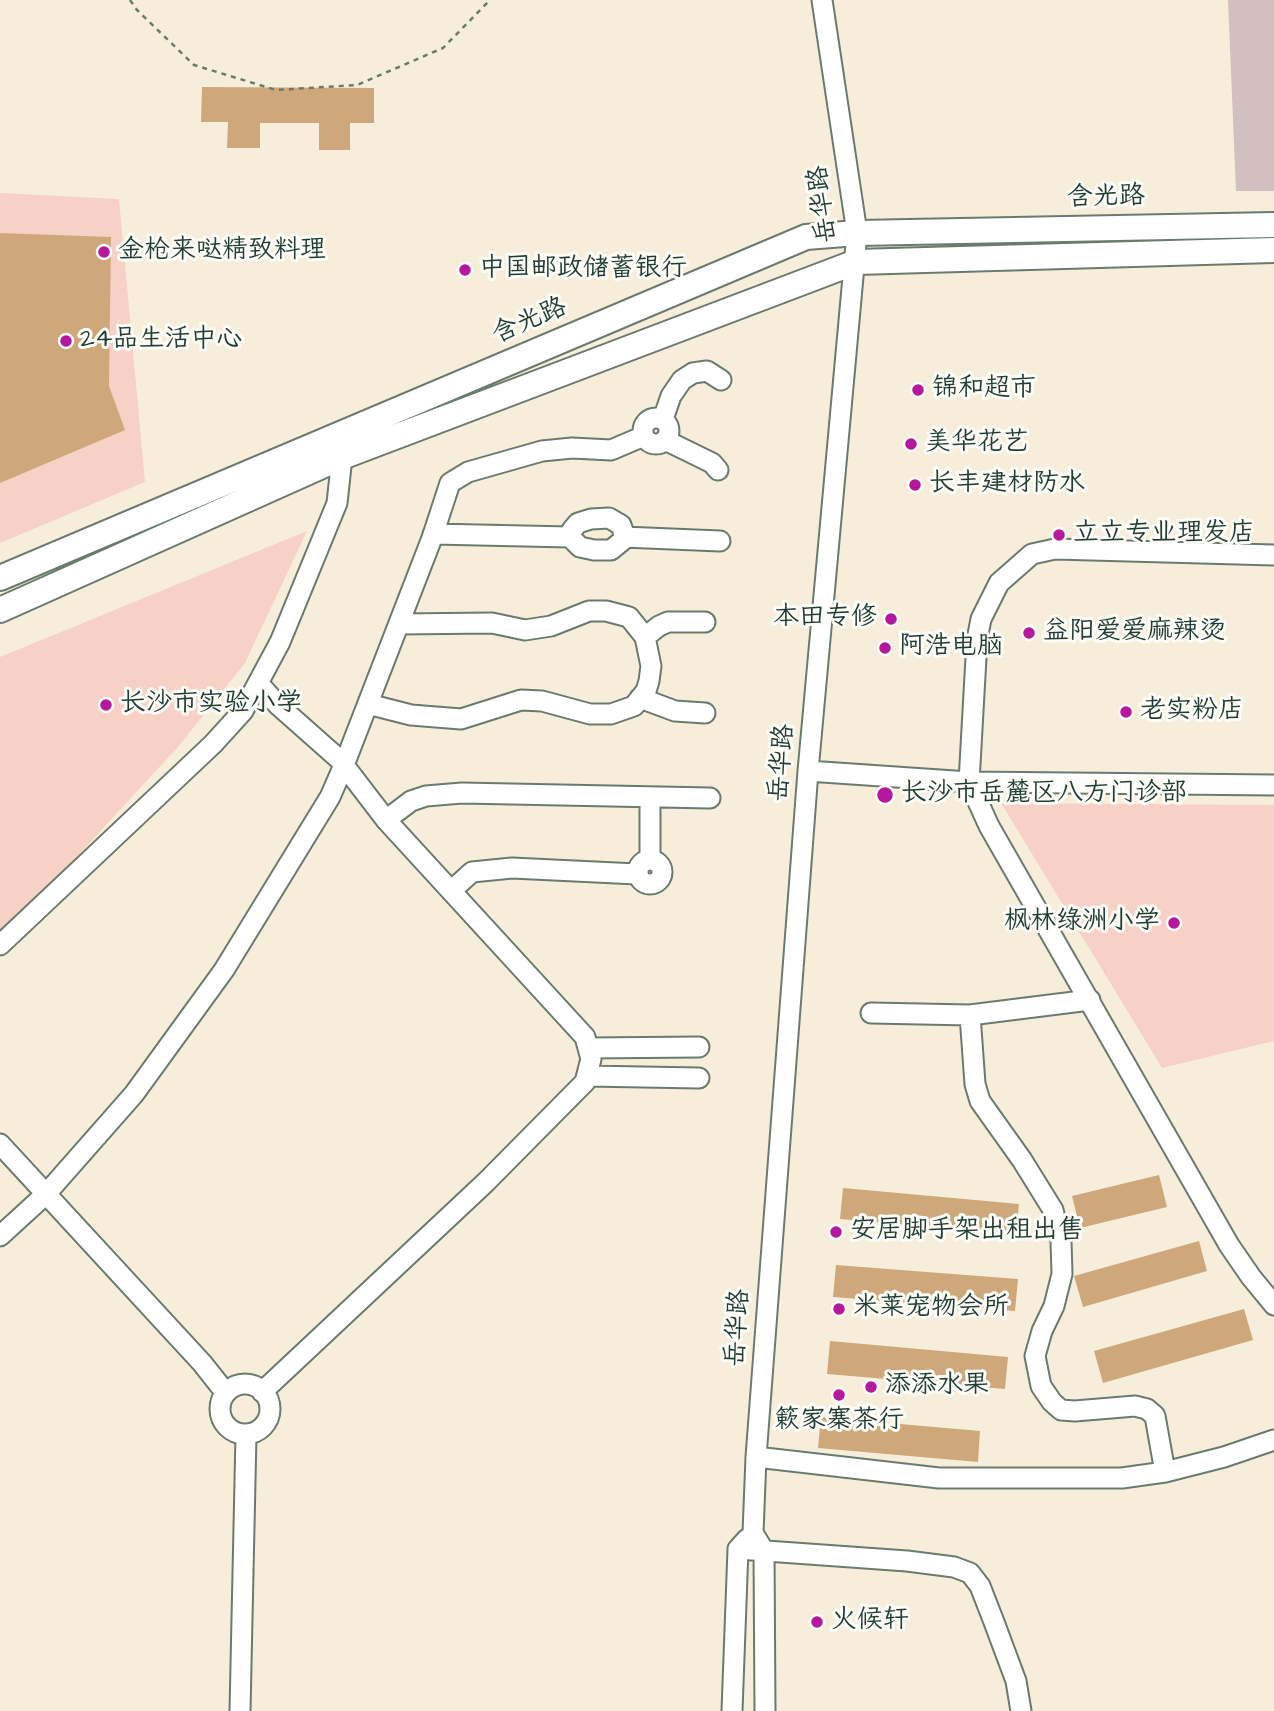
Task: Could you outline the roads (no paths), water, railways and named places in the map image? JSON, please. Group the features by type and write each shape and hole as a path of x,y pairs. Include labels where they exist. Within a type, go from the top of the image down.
{"main road":[{"name":"含光路","path":"0,578 806,237 857,233 1274,225"},
{"path":"0,610 342,457 856,262 1274,250"}],"street":[{"name":"岳华路","path":"753,1533 756,1457 808,771 856,262 857,233 822,0"},
{"path":"663,419 671,396 682,380 693,373 707,371 721,380"},
{"path":"654,418 663,419 668,425 669,433 665,440 658,444 650,442 644,436 643,428 647,421 654,418"},
{"path":"0,1236 46,1194 134,1094 224,971 330,797 399,624 450,483 468,472 542,451 572,448 611,450 644,436"},
{"path":"665,440 712,463 718,470"},
{"path":"0,945 213,744 243,711 280,642 337,503 342,457"},
{"path":"570,537 578,523 591,519 609,519 621,525 623,537"},
{"path":"433,534 570,537 580,547 594,550 611,550 623,537 720,541"},
{"path":"1274,555 1055,550 1032,554 999,583 981,619 977,640 969,782 989,826 1229,1245 1274,1305"},
{"path":"368,704 411,715 461,719 521,700 542,701 590,714 611,714 634,706 646,691 651,666 646,637 629,617 606,611 589,611 551,626 525,630 492,623 399,624"},
{"path":"646,637 668,622 705,622"},
{"path":"258,683 279,706 344,765 386,820 586,1037 591,1059 585,1082 486,1182 262,1392"},
{"path":"640,698 675,711 705,713"},
{"path":"808,771 969,782 1274,785"},
{"path":"386,820 411,801 426,796 462,793 710,799"},
{"path":"451,891 472,872 512,868 643,867 650,797"},
{"path":"871,1013 970,1015 1090,1000"},
{"path":"970,1015 975,1084 980,1101 1053,1210 1061,1241 1062,1274 1054,1306 1042,1331 1035,1356 1041,1386 1061,1410 1135,1406 1147,1409 1155,1416 1166,1472"},
{"path":"588,1048 699,1048"},
{"path":"587,1076 699,1078"},
{"path":"0,1144 202,1363 225,1392"},
{"path":"239,1384 256,1386 262,1392 267,1396 271,1412 264,1427 246,1435 234,1433 222,1422 219,1407 225,1392 239,1384"},
{"path":"240,1711 246,1435"},
{"path":"756,1457 939,1478 1122,1478 1166,1472 1274,1440"},
{"path":"732,1711 738,1549 753,1533 764,1551 765,1711"},
{"path":"738,1549 907,1561 954,1567 970,1573 980,1586 1016,1681 1021,1711"}],"place":[{"name":"金枪来哒精致料理","path":"104,252"},
{"name":"中国邮政储蓄银行","path":"465,270"},
{"name":"24品生活中心","path":"66,341"},
{"name":"锦和超市","path":"918,390"},
{"name":"美华花艺","path":"911,444"},
{"name":"长丰建材防水","path":"915,485"},
{"name":"立立专业理发店","path":"1059,535"},
{"name":"本田专修","path":"891,619"},
{"name":"益阳爱爱麻辣烫","path":"1029,633"},
{"name":"阿浩电脑","path":"885,648"},
{"name":"长沙市实验小学","path":"106,705"},
{"name":"老实粉店","path":"1126,712"},
{"name":"长沙市岳麓区八方门诊部","path":"885,795"},
{"name":"枫林绿洲小学","path":"1174,923"},
{"name":"安居脚手架出租出售","path":"836,1232"},
{"name":"米莱宠物会所","path":"839,1309"},
{"name":"添添水果","path":"871,1387"},
{"name":"簌家寨茶行","path":"839,1395"},
{"name":"火候轩","path":"817,1622"}]}
